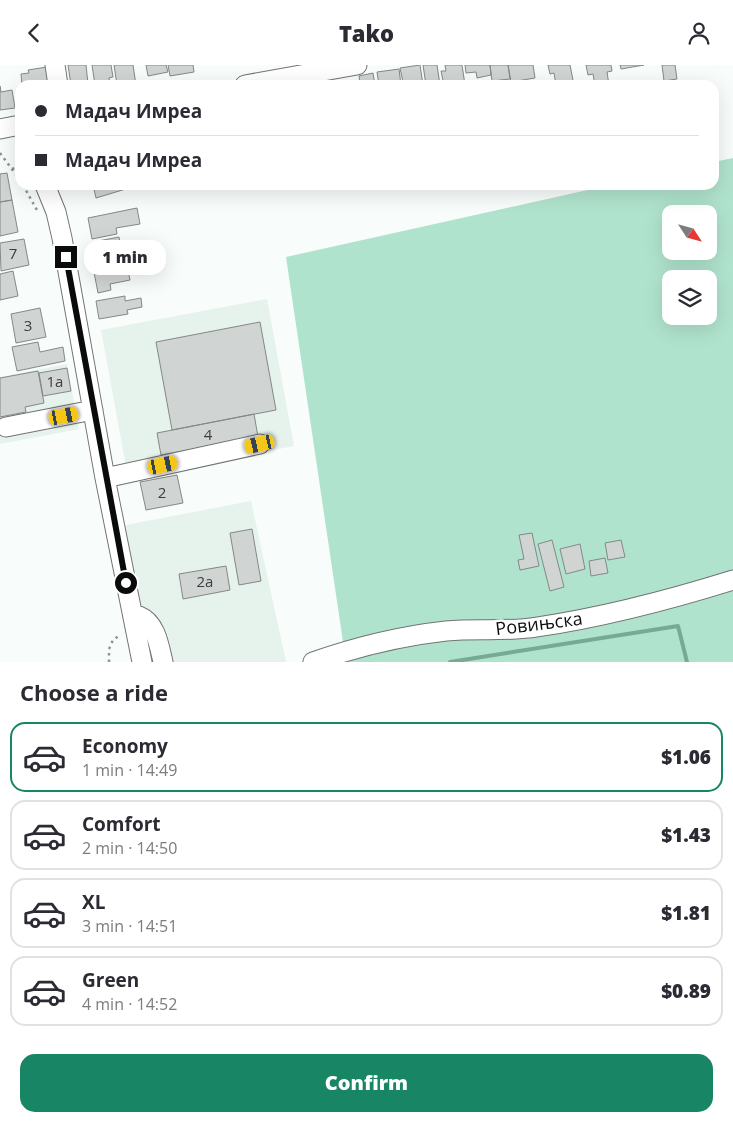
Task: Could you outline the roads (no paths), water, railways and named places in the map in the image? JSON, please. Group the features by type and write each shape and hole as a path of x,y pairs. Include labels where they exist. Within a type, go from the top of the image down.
{"street":[{"path":"55,65 57,80"},
{"path":"273,80 358,65"},
{"path":"0,129 15,126"},
{"path":"47,190 60,225 105,478 142,662"},
{"path":"6,427 93,409"},
{"path":"105,478 260,444"},
{"name":"Ровињска","path":"313,662 345,651 413,636 447,631 512,631 558,624 643,607 733,580"},
{"path":"133,617 139,615 147,619 153,629 163,662"}],"waterway":[{"path":"450,662 678,626 687,662"}]}
